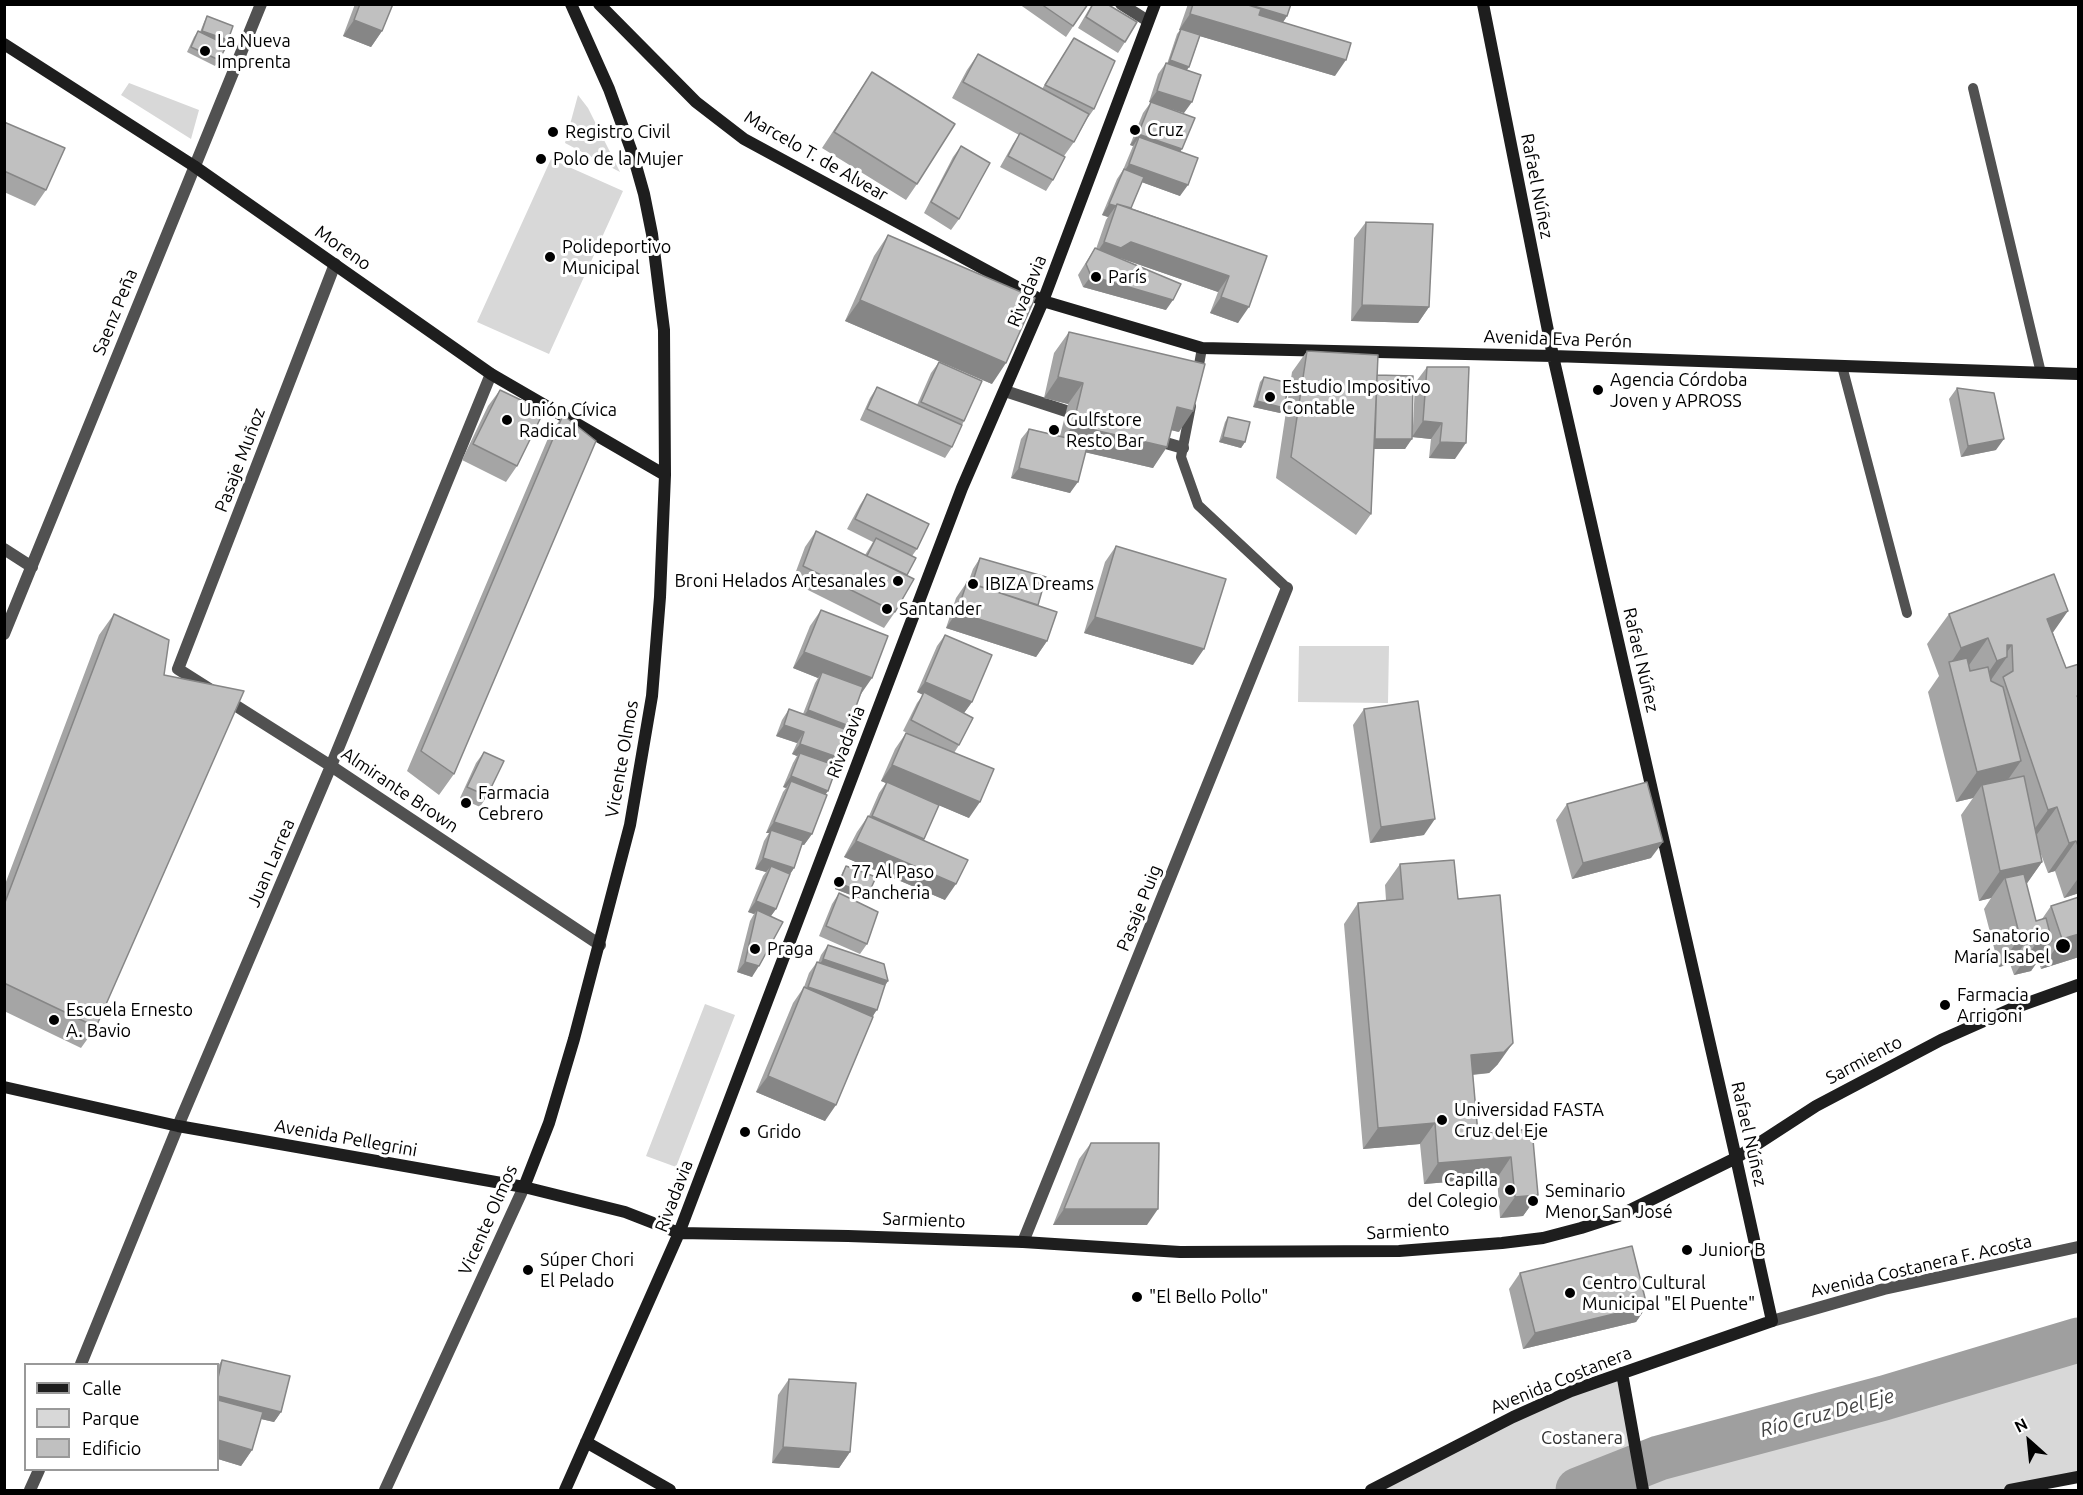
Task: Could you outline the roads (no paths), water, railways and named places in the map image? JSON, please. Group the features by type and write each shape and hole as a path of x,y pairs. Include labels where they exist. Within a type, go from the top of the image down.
{"street":[{"name":"Saenz Peña","path":"4,634 261,4"},
{"name":"Vicente Olmos","path":"385,1491 524,1187 552,1113 600,945 630,825 652,696 660,597 665,475 664,330 648,214 633,154 613,100 571,4"},
{"name":"Marcelo T. de Alvear","path":"599,4 696,102 744,139 1043,301"},
{"path":"1121,4 1148,21"},
{"name":"Rivadavia","path":"565,1491 680,1233 962,489 1043,301 1155,4"},
{"name":"Rafael Núñez","path":"1484,4 1553,356 1772,1321"},
{"name":"Moreno","path":"4,44 194,166 491,374 665,475"},
{"name":"Pasaje Muñoz","path":"177,669 335,264"},
{"name":"Avenida Eva Perón","path":"1043,301 1202,348 1553,356 2079,374"},
{"name":"Juan Larrea","path":"82,1363 178,1126 331,766 491,374"},
{"path":"1005,391 1066,411"},
{"path":"1159,441 1183,448"},
{"path":"4,549 32,567"},
{"name":"Pasaje Puig","path":"1023,1242 1287,588"},
{"name":"Almirante Brown","path":"177,669 331,766 600,945"},
{"name":"Sarmiento","path":"680,1233 1023,1242 1180,1252 1399,1251 1502,1244 1543,1238 1618,1216 1736,1158 1816,1106 1941,1040 2011,1009 2079,985"},
{"name":"Avenida Pellegrini","path":"4,1087 178,1126 524,1187 625,1212 680,1233"},
{"name":"Avenida Costanera F. Acosta","path":"1772,1321 1884,1289 2079,1247"},
{"name":"Avenida Costanera","path":"1371,1491 1513,1418 1572,1391 1772,1321"},
{"path":"1622,1373 1643,1491"},
{"path":"586,1442 670,1491"},
{"path":"30,1491 39,1471"},
{"path":"2010,1491 2079,1477"}],"lane":[{"path":"1973,88 2041,373"},
{"path":"1202,348 1181,457 1198,505 1287,588"},
{"path":"1842,366 1907,613"}],"waterway":[{"name":"Río Cruz Del Eje","path":"1578,1490 1659,1458 1884,1398 2078,1340"}],"place":[{"name":"La Nueva Imprenta","path":"205,51"},
{"name":"Cruz","path":"1135,130"},
{"name":"Registro Civil","path":"553,132"},
{"name":"Polo de la Mujer","path":"541,159"},
{"name":"Polideportivo Municipal","path":"550,257"},
{"name":"París","path":"1096,277"},
{"name":"Agencia Córdoba Joven y APROSS","path":"1598,390"},
{"name":"Estudio Impositivo Contable","path":"1270,397"},
{"name":"Unión Cívica Radical","path":"507,420"},
{"name":"Gulfstore Resto Bar","path":"1054,430"},
{"name":"Broni Helados Artesanales","path":"898,581"},
{"name":"IBIZA Dreams","path":"973,584"},
{"name":"Santander","path":"887,609"},
{"name":"Farmacia Cebrero","path":"466,803"},
{"name":"77 Al Paso Pancheria","path":"839,882"},
{"name":"Sanatorio María Isabel","path":"2063,946"},
{"name":"Praga","path":"755,949"},
{"name":"Farmacia Arrigoni","path":"1945,1005"},
{"name":"Escuela Ernesto A. Bavio","path":"54,1020"},
{"name":"Universidad FASTA Cruz del Eje","path":"1442,1120"},
{"name":"Grido","path":"745,1132"},
{"name":"Capilla del Colegio","path":"1510,1190"},
{"name":"Seminario Menor San José","path":"1533,1201"},
{"name":"Junior B","path":"1687,1250"},
{"name":"Súper Chori El Pelado","path":"528,1270"},
{"name":"Centro Cultural Municipal \"El Puente\"","path":"1570,1293"},
{"name":"\"El Bello Pollo\"","path":"1137,1297"}],"park label":[{"name":"Costanera","path":"1582,1438"}]}
